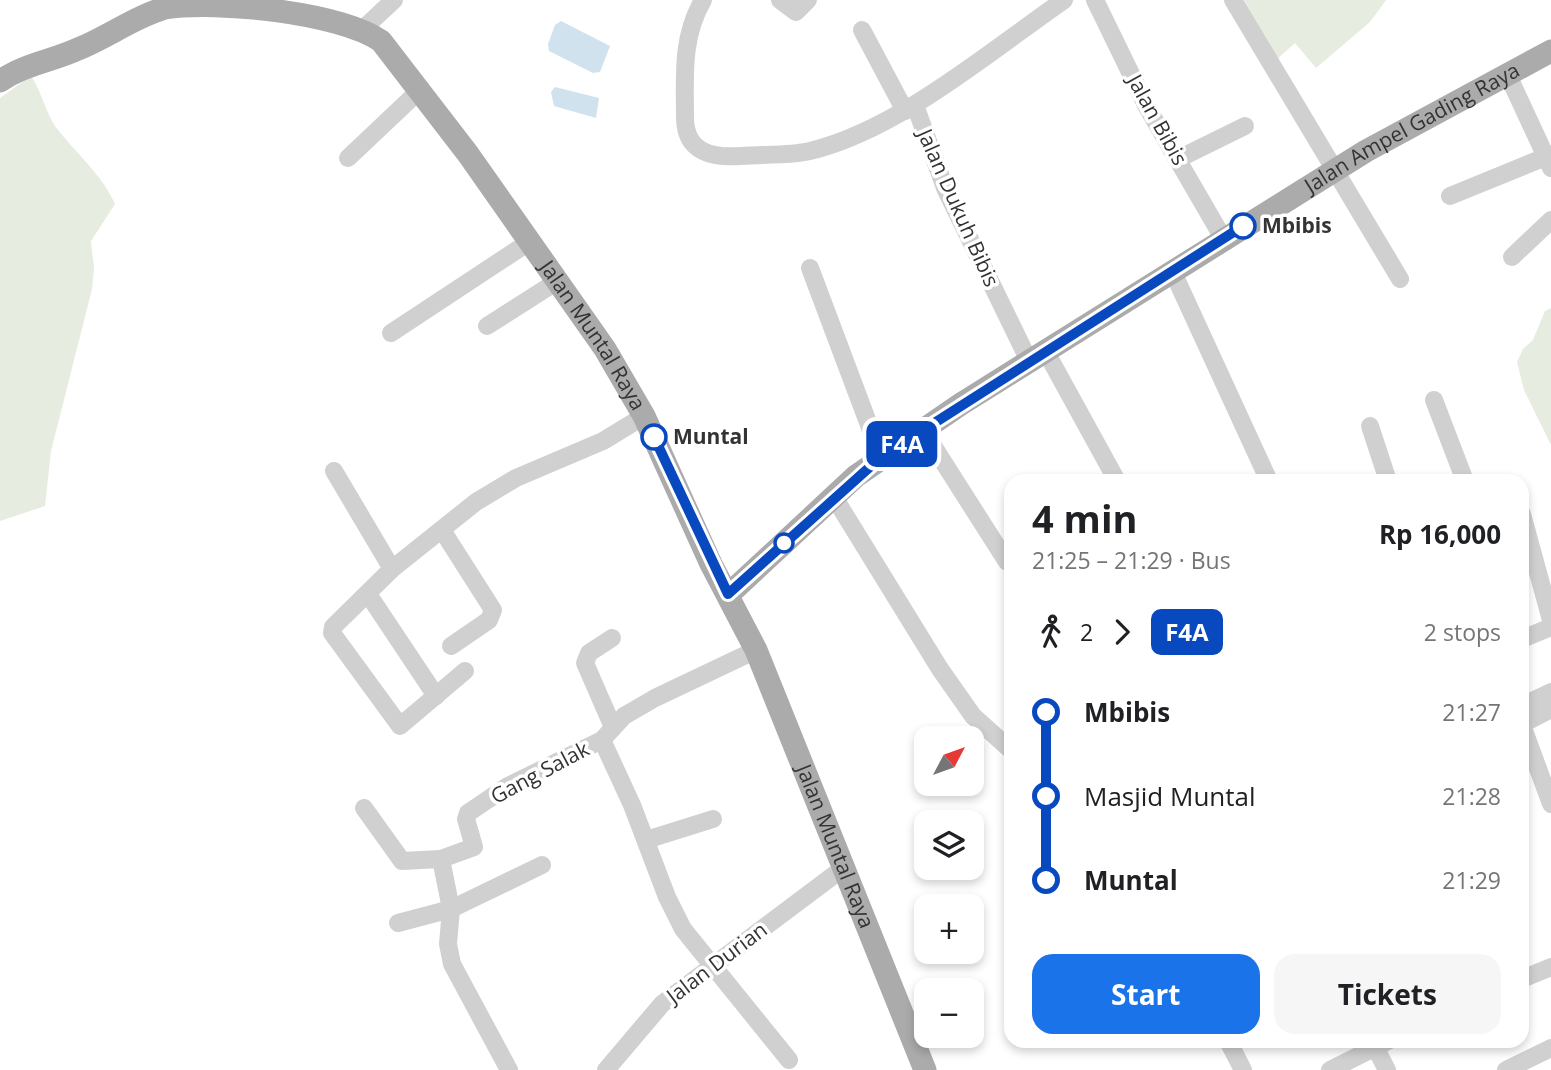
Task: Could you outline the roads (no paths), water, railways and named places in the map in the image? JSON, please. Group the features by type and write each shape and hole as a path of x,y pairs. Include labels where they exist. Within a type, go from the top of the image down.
{"main road":[{"name":"Jalan Muntal Raya","path":"0,81 22,68 77,50 150,14 176,5 249,5 309,15 363,29 381,41 421,89 605,349 644,416 756,650 925,1070"},
{"name":"Jalan Ampel Gading Raya","path":"728,594 881,457 1223,238 1333,172 1551,51"}],"street":[{"path":"363,29 394,0"},
{"path":"703,0 689,28 685,54 685,127 690,139 704,154 728,157 809,151 872,129 910,108 862,30"},
{"path":"780,0 796,12 807,0"},
{"name":"Jalan Dukuh Bibis","path":"1064,0 910,108 940,178 1037,356 1113,474"},
{"name":"Jalan Bibis","path":"1095,0 1147,107 1223,238"},
{"path":"1233,0 1333,172 1400,279"},
{"path":"1450,197 1549,162 1508,75"},
{"path":"348,159 421,89"},
{"path":"1178,159 1245,126"},
{"path":"1512,257 1551,220"},
{"path":"391,333 528,242"},
{"path":"810,268 881,457"},
{"path":"1172,270 1266,474"},
{"path":"487,326 556,282"},
{"path":"1434,400 1462,474"},
{"path":"465,671 403,725 397,725 332,633 333,627 392,569 496,489 603,442 644,416"},
{"path":"1370,426 1386,474"},
{"path":"923,430 1004,557"},
{"path":"334,471 392,569"},
{"path":"834,497 953,688 973,716 1004,744"},
{"path":"442,530 493,610 489,620 451,646"},
{"path":"1529,559 1551,620"},
{"path":"368,594 436,696"},
{"path":"1529,636 1551,628"},
{"path":"612,638 589,653 585,663 607,733 674,912 712,966 789,1060"},
{"name":"Gang Salak","path":"441,859 474,847 466,819 468,813 508,786 607,733 655,698 756,650"},
{"path":"1529,703 1551,692"},
{"path":"1529,721 1551,709"},
{"path":"1529,744 1551,804"},
{"path":"364,808 402,861 441,859 451,909 448,944 452,964 509,1070"},
{"path":"646,840 713,819"},
{"path":"398,923 451,909 542,865"},
{"name":"Jalan Durian","path":"606,1070 662,1004 842,869"},
{"path":"1232,1048 1243,1070"},
{"path":"1330,1070 1372,1048"},
{"path":"1383,1048 1387,1070"},
{"path":"1506,1070 1551,1048"}],"water":[{"path":"561,21 610,46 600,72 593,73 549,51 548,44 555,25"},
{"path":"555,87 599,98 596,118 554,106 551,92"}],"place":[{"name":"Mbibis","path":"1243,226"},
{"name":"Muntal","path":"654,437"}]}
